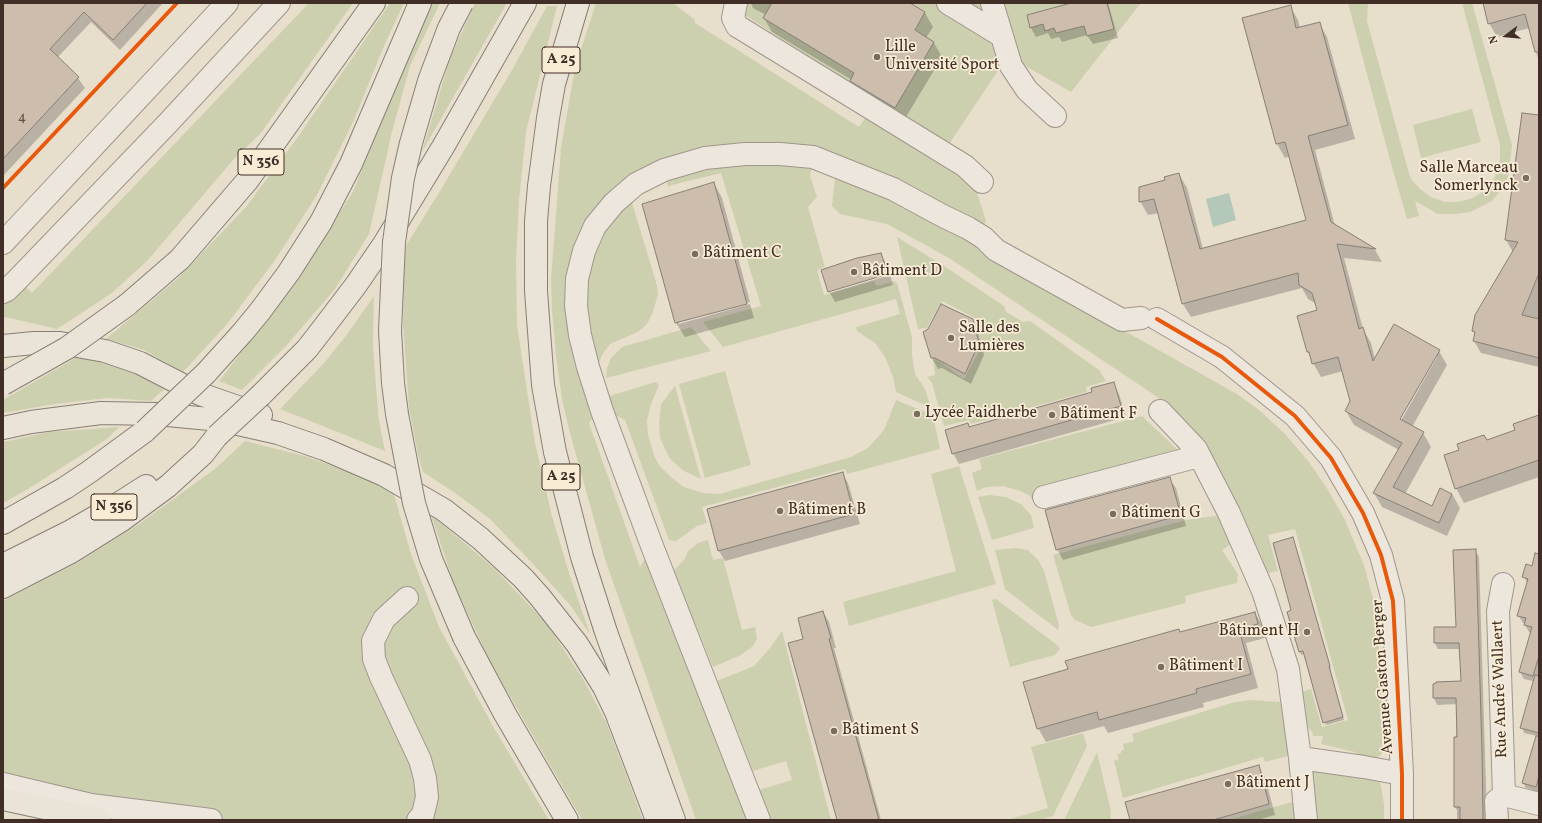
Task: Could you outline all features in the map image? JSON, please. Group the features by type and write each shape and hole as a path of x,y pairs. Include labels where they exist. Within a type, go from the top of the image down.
{"highway":[{"name":"N 356","path":"3,384 67,348 127,305 180,259 247,181 374,3"},
{"path":"3,524 90,472 145,431 206,373 261,310 289,272 321,222 351,164 420,3"},
{"path":"462,3 447,34 429,81 411,143 403,178 394,242 390,331 393,383 397,414 414,504 432,559 464,637 505,714 568,820"},
{"name":"N 356","path":"3,564 48,544 94,518 147,485 217,436 262,395 306,349 356,285 384,244 443,147 525,3"},
{"name":"A 25","path":"578,3 554,84 539,186 536,221 536,292 543,385 558,466 589,580 606,632 674,820"},
{"path":"3,346 19,343 60,343 105,351 122,356 140,363 206,397 311,431 324,448"},
{"path":"3,428 31,422 101,413 157,414 199,418 249,426 278,433 324,448 384,475 444,510 504,559 540,597 577,644 604,687 625,736 657,820"},
{"path":"3,587 71,552 128,516 178,478 203,454 217,436"},
{"path":"3,799 100,820"}],"street":[{"path":"3,242 227,3"},
{"path":"4,290 163,129 279,3"},
{"path":"736,3 733,18 737,26 965,166 982,182"},
{"path":"948,3 1002,36"},
{"path":"992,3 1011,66 1027,90 1055,116"},
{"name":"Avenue Gaston Berger","path":"759,820 602,411 588,367 580,335 576,306 577,279 584,252 595,226 614,203 636,184 664,170 705,158 745,154 780,154 813,157 893,189 968,228 984,238 996,250 1122,320 1149,318 1222,357 1291,412 1331,458 1363,513 1383,560 1393,602 1396,632 1402,774 1402,820"},
{"path":"1160,411 1196,449 1229,513 1264,591 1288,669 1300,758 1306,820"},
{"path":"1044,497 1199,456"},
{"name":"Rue André Wallaert","path":"1497,820 1496,801 1504,795 1498,611 1503,584"},
{"path":"407,598 384,619 373,641 374,659 381,678 420,760 425,778 427,797 423,814 418,820"},
{"path":"1300,758 1402,774"},
{"path":"3,784 91,805 211,820"},
{"path":"1504,795 1539,804"}],"shaded area":[{"path":"309,3 353,3 261,133 233,160 148,260 112,293 57,329 3,317 3,301 25,286 32,293"},
{"path":"390,3 404,3 384,46 354,120 317,195 275,260 228,323 183,372 144,350 106,339 177,279 246,207 300,134"},
{"path":"431,3 440,3 410,66 392,132 369,234 335,289 286,346 242,390 219,381 280,303 353,192"},
{"path":"475,3 507,3 422,152 449,61"},
{"path":"596,3 673,3 695,20 695,23 859,127 865,118 975,186 986,221 974,245 1237,394 1259,410 1285,434 1309,462 1328,490 1344,518 1364,565 1375,606 1378,625 1382,711 1381,755 1374,760 1362,758 1355,752 1321,744 1323,736 1313,736 1312,732 1302,719 1298,693 1311,689 1322,727 1348,720 1295,529 1268,535 1278,571 1264,574 1206,447 1192,427 1162,400 949,258 887,224 840,214 832,206 835,178 813,161 810,176 817,197 808,207 825,267 817,270 824,295 874,281 877,286 894,281 897,283 912,337 912,355 915,374 925,389 931,408 896,392 893,377 885,357 875,343 857,331 856,327 900,314 896,299 723,347 703,322 761,306 721,173 668,186 665,176 630,196 657,285 658,295 647,324 638,332 610,344 602,355 597,369 594,370 578,250 596,413 589,423 640,567 650,549 751,820 696,820 605,559 570,433 562,399 556,357 551,279 561,148 575,68"},
{"path":"726,3 1141,3 1071,92 1020,63 999,69 948,146"},
{"path":"1348,3 1368,3 1367,21 1411,179 1420,189 1431,197 1445,202 1459,202 1473,198 1484,191 1492,182 1498,171 1500,159 1500,145 1462,3 1472,3 1512,145 1509,173 1505,185 1492,201 1470,212 1438,214 1415,201 1419,216 1407,219"},
{"path":"547,6 557,6 526,132 519,202 516,260 517,325 535,443 552,516 569,573 590,634 570,605 489,518 423,472 418,455 409,407 403,324 405,247 512,70"},
{"path":"1472,109 1481,142 1421,158 1413,125"},
{"path":"1229,193 1236,220 1213,227 1206,199"},
{"path":"897,237 1004,306 1006,312 1023,322 1030,321 1099,370 1106,381 1086,387 1087,392 971,424 969,420 944,426 932,383 927,377 935,375 933,360 936,359 964,379 982,346 975,318 942,301 927,328 918,329"},
{"path":"374,296 373,345 379,421 385,451 280,409 325,362"},
{"path":"691,327 711,351 606,378 607,368 611,358 622,347"},
{"path":"77,357 121,367 168,386 151,401 107,398 55,404 3,413 3,400"},
{"path":"725,371 751,465 705,478 679,384"},
{"path":"656,382 659,385 651,404 647,420 648,435 654,455 659,465 671,477 684,487 703,493 719,494 851,457 868,448 884,430 896,400 933,415 940,449 847,474 845,469 702,507 707,523 697,526 676,541 669,540 625,420 615,415 609,396"},
{"path":"675,386 701,479 684,471 670,459 660,438 659,424 661,404"},
{"path":"1142,416 1178,450 1037,507 1030,496 1020,491 1003,486 986,487 977,491 972,473 982,469 979,459"},
{"path":"119,427 107,439 3,503 3,442 49,432"},
{"path":"245,441 308,457 372,481 393,491 411,554 439,627 494,728 549,820 167,820 3,780 3,601 77,563 142,522 216,468"},
{"path":"959,466 996,584 849,626 843,602 956,571 931,474"},
{"path":"989,495 1006,497 1021,504 1031,515 1034,528 992,540 978,497"},
{"path":"431,515 495,569 547,624 583,679 607,724 643,820 582,820 489,660 453,581"},
{"path":"1222,515 1234,542 1222,550 1238,574 1237,583 1185,596 1186,603 1091,627 1075,620 1071,615 1053,555 1186,520"},
{"path":"708,540 713,560 723,558 742,630 755,627 757,639 753,646 741,655 713,667 673,571 684,560 688,551 698,543"},
{"path":"1016,548 1028,550 1039,561 1044,571 1059,625 1058,630 1005,589 995,550"},
{"path":"996,599 1057,645 1060,649 1055,655 1010,667 992,600"},
{"path":"782,631 831,820 771,820 759,790 792,780 786,761 753,771 717,681 754,666 770,648"},
{"path":"1249,700 1280,702 1287,706 1291,749 1288,756 1265,762 1263,757 1123,798 1114,761 1119,759 1117,754 1124,750 1123,744 1134,741 1132,734 1231,703"},
{"path":"1083,733 1087,746 1053,816 1040,820 1007,820 1048,808 1031,747"},
{"path":"1097,752 1111,811 1110,820 1064,820"},
{"path":"1307,766 1380,781 1384,804 1384,820 1313,820"},
{"path":"1292,802 1298,803 1298,820 1228,820"}],"building":[{"path":"3,3 147,3 113,40 84,12 50,49 79,77 3,159"},
{"name":"Lille Université Sport","path":"772,3 910,3 925,12 915,30 934,42 895,108 850,81 854,73 763,18"},
{"path":"1071,3 1107,3 1114,29 1087,36 1084,26 1056,33 1054,28 1045,31 1043,24 1030,28 1027,15"},
{"path":"1483,3 1539,3 1539,52 1535,52 1525,14 1488,24"},
{"path":"1291,5 1296,28 1320,22 1348,125 1308,136 1331,222 1376,249 1337,244 1359,329 1363,327 1373,361 1394,324 1440,350 1400,419 1424,432 1393,487 1432,506 1440,488 1452,494 1439,523 1373,493 1402,443 1345,411 1350,401 1338,357 1312,364 1297,316 1317,310 1312,293 1299,285 1298,273 1182,304 1154,199 1139,202 1139,187 1165,180 1164,177 1179,173 1200,249 1306,220 1285,142 1276,144 1242,18"},
{"path":"1522,113 1539,115 1539,273 1522,315 1539,319 1539,358 1473,341 1475,332 1472,331 1475,315 1518,242 1505,240"},
{"name":"Bâtiment C","path":"714,182 747,304 675,323 642,204"},
{"name":"Bâtiment D","path":"881,253 888,274 828,292 821,270 857,258"},
{"name":"Salle des Lumières","path":"941,304 973,319 979,343 965,374 935,358 931,358 923,332 928,329"},
{"name":"Bâtiment F","path":"1114,382 1121,406 952,454 945,430 968,423 969,427 1092,392 1091,388"},
{"path":"1539,415 1539,460 1455,489 1444,455 1459,450 1457,444 1484,435 1487,440 1515,430 1513,424"},
{"name":"Bâtiment B","path":"843,472 854,514 718,551 707,509"},
{"name":"Bâtiment G","path":"1170,477 1181,515 1056,550 1045,510"},
{"name":"Bâtiment H","path":"1293,537 1343,717 1323,723 1303,651 1299,652 1287,612 1291,610 1273,543"},
{"path":"1476,549 1483,820 1460,820 1460,807 1454,807 1454,737 1457,737 1456,698 1433,698 1433,684 1436,682 1461,681 1459,643 1434,643 1434,627 1456,627 1453,550"},
{"path":"1535,553 1539,554 1539,656 1533,676 1519,672 1532,627 1524,625 1526,618 1517,616 1528,579 1522,577 1526,564 1532,566"},
{"name":"Bâtiment S","path":"823,611 831,638 829,639 879,820 837,820 788,643 803,639 798,618"},
{"name":"Bâtiment I","path":"1255,612 1258,624 1239,629 1251,674 1196,689 1197,693 1099,720 1097,712 1037,729 1023,682 1068,669 1065,661 1179,629 1180,632"},
{"path":"1535,675 1539,676 1539,733 1520,728"},
{"path":"1536,736 1539,736 1539,776 1536,787 1522,783"},
{"name":"Bâtiment J","path":"1259,765 1269,804 1213,820 1130,820 1125,802"}],"cycle path":[{"path":"3,188 177,3"},
{"path":"1157,319 1222,357 1295,416 1331,458 1363,513 1381,555 1393,601 1402,774 1402,820"}],"place":[{"name":"Lille Université Sport","path":"877,57"},
{"name":"Salle Marceau Somerlynck","path":"1526,178"},
{"name":"Bâtiment C","path":"695,254"},
{"name":"Bâtiment D","path":"854,272"},
{"name":"Salle des Lumières","path":"951,338"},
{"name":"Lycée Faidherbe","path":"917,414"},
{"name":"Bâtiment F","path":"1052,415"},
{"name":"Bâtiment B","path":"780,511"},
{"name":"Bâtiment G","path":"1113,514"},
{"name":"Bâtiment H","path":"1307,632"},
{"name":"Bâtiment I","path":"1161,667"},
{"name":"Bâtiment S","path":"834,731"},
{"name":"Bâtiment J","path":"1228,784"}]}
